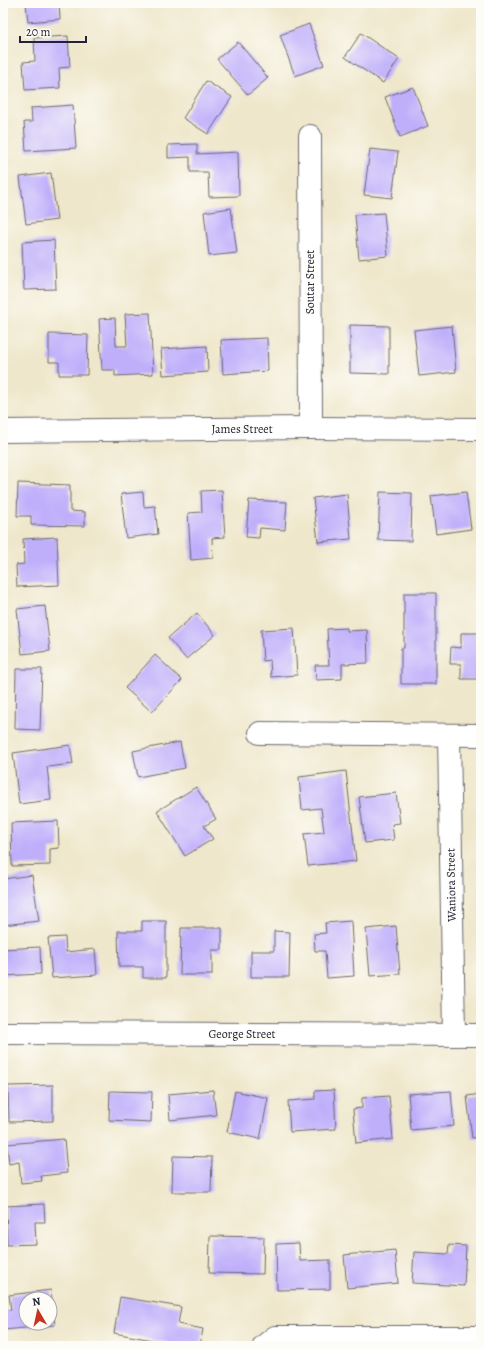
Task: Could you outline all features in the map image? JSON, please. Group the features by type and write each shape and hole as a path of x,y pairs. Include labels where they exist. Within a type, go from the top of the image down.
{"street":[{"name":"Soutar Street","path":"310,136 311,428"},
{"name":"James Street","path":"3,431 311,428 481,429"},
{"path":"260,733 481,735"},
{"name":"Waniora Street","path":"449,735 454,1035"},
{"name":"George Street","path":"3,1033 481,1034"},
{"path":"264,1346 275,1337 481,1337"}],"building":[{"path":"26,3 59,3 60,19 28,22"},
{"path":"309,24 324,65 295,76 280,35"},
{"path":"361,33 399,59 383,83 345,57"},
{"path":"68,36 70,67 59,68 60,88 25,90 23,62 35,61 34,38"},
{"path":"238,42 268,78 248,95 217,59"},
{"path":"206,81 232,97 208,134 183,118"},
{"path":"413,87 428,126 400,137 385,97"},
{"path":"73,105 76,148 26,151 24,122 32,122 31,108"},
{"path":"197,144 197,154 238,152 239,196 209,197 208,172 190,172 190,157 168,158 168,145"},
{"path":"370,149 398,152 392,198 364,195"},
{"path":"51,173 57,220 26,224 20,177"},
{"path":"231,208 237,253 209,256 204,212"},
{"path":"384,213 388,256 359,259 355,215"},
{"path":"54,240 56,289 24,290 22,242"},
{"path":"150,313 153,374 115,376 115,370 102,370 99,319 115,318 116,346 127,346 125,314"},
{"path":"350,325 389,326 389,374 350,373"},
{"path":"452,326 456,372 419,376 414,330"},
{"path":"49,334 88,335 87,375 59,375 59,362 49,362"},
{"path":"267,338 268,371 223,374 221,340"},
{"path":"207,346 208,372 163,375 161,349"},
{"path":"18,483 70,485 70,511 85,512 85,526 31,525 31,516 17,516"},
{"path":"222,490 225,537 212,538 213,558 191,560 188,513 202,512 201,491"},
{"path":"143,492 144,507 155,506 158,534 126,538 121,494"},
{"path":"380,492 412,493 411,541 378,540"},
{"path":"466,492 471,529 436,534 431,496"},
{"path":"347,494 351,539 318,542 313,498"},
{"path":"249,500 287,502 285,530 260,528 259,538 246,537"},
{"path":"57,537 59,585 17,587 16,565 24,564 23,539"},
{"path":"404,593 436,593 436,684 401,684 401,648 404,648"},
{"path":"45,606 50,651 22,654 17,609"},
{"path":"197,613 215,635 186,659 168,638"},
{"path":"294,628 297,675 271,677 270,660 263,661 261,630"},
{"path":"347,628 347,631 367,630 368,663 342,664 342,679 316,680 315,665 329,665 327,629"},
{"path":"461,633 481,633 481,679 461,679 461,664 450,664 451,647 461,648"},
{"path":"155,655 182,680 152,712 125,688"},
{"path":"16,669 42,669 40,730 15,729"},
{"path":"180,742 185,768 138,777 133,751"},
{"path":"70,745 73,764 47,767 51,800 19,804 13,753"},
{"path":"346,771 356,861 308,866 304,834 324,832 321,808 302,810 299,777"},
{"path":"196,787 216,819 204,826 213,839 185,856 157,811"},
{"path":"396,793 400,823 392,824 394,840 365,843 359,797"},
{"path":"58,821 59,848 50,849 50,865 12,866 11,823"},
{"path":"32,875 39,921 3,925 3,879"},
{"path":"142,921 166,921 166,978 143,978 143,967 119,967 118,931 142,931"},
{"path":"351,921 354,976 327,978 325,951 315,951 314,934 326,933 325,923"},
{"path":"396,926 400,974 370,976 366,929"},
{"path":"181,928 222,928 222,950 212,950 212,975 180,975"},
{"path":"274,931 290,932 289,977 251,977 251,951 274,951"},
{"path":"65,937 66,952 95,949 97,975 52,978 48,938"},
{"path":"40,947 41,974 3,976 3,949"},
{"path":"53,1085 53,1121 9,1122 8,1086"},
{"path":"213,1090 216,1115 170,1120 168,1094"},
{"path":"334,1090 336,1129 290,1132 288,1101 315,1099 315,1091"},
{"path":"110,1091 152,1092 151,1122 109,1120"},
{"path":"235,1091 268,1098 260,1139 227,1132"},
{"path":"451,1091 454,1126 411,1130 408,1094"},
{"path":"481,1094 481,1137 472,1138 467,1096"},
{"path":"389,1096 393,1139 356,1143 353,1109 362,1108 362,1098"},
{"path":"64,1139 67,1173 41,1176 42,1181 21,1183 19,1162 9,1164 7,1144"},
{"path":"173,1156 212,1157 211,1192 172,1192"},
{"path":"44,1204 45,1222 35,1222 36,1244 7,1245 6,1206"},
{"path":"210,1236 264,1237 263,1274 209,1273"},
{"path":"299,1243 300,1261 330,1260 330,1289 277,1290 276,1244"},
{"path":"449,1245 466,1246 464,1286 412,1283 414,1252 448,1254"},
{"path":"395,1250 398,1283 347,1288 344,1255"},
{"path":"18,1294 18,1329 4,1330 3,1311 11,1310 9,1295"},
{"path":"120,1297 181,1307 178,1324 203,1329 200,1346 185,1346 114,1333"},
{"path":"138,1344 139,1346 120,1346 120,1345"}]}
